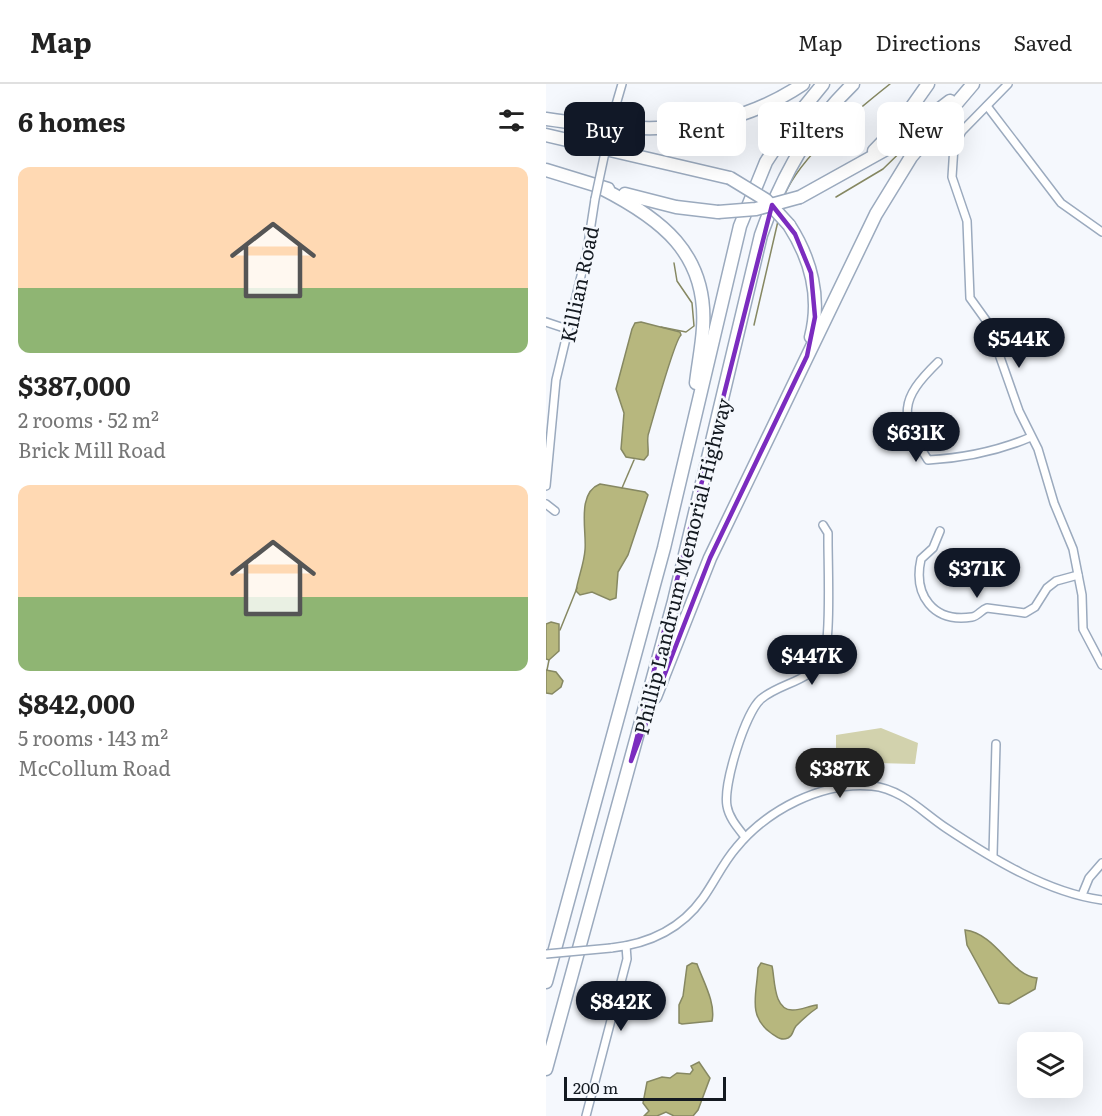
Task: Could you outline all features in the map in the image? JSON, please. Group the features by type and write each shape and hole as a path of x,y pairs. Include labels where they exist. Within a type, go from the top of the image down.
{"highway":[{"path":"546,119 628,129 687,128 742,114 803,84"},
{"name":"Phillip Landrum Memorial Highway","path":"546,982 647,612 736,242 748,202 773,151 823,84"},
{"name":"Phillip Landrum Memorial Highway","path":"546,1069 681,573 762,235 780,186 801,147 835,102 853,84"},
{"path":"853,170 893,132 928,84"},
{"path":"631,761 710,558 807,356 895,182 930,133 971,84"},
{"path":"546,170 601,188 669,206 718,212 756,209 800,197 853,170 909,134 971,84"},
{"path":"546,135 730,178 766,200 789,225 805,253 814,284 815,317 807,356"},
{"path":"601,188 637,206 663,226 683,251 696,279 703,308 703,328 686,453"}],"street":[{"name":"Killian Road","path":"546,486 552,406 567,329 587,251 595,199 613,115 622,84"},
{"path":"1008,84 962,131 954,146 952,177 968,221 970,298 988,323 1019,411 1038,449 1062,524 1073,549 1082,595 1083,628 1102,665"},
{"path":"987,105 1061,203 1102,232"},
{"path":"546,322 567,329"},
{"path":"938,362 916,383 906,406 911,433 928,460 962,458 1004,448 1031,437"},
{"path":"546,504 555,511"},
{"path":"746,837 729,813 727,793 750,712 764,697 816,668 826,648 828,533 823,525"},
{"path":"940,531 933,548 921,559 919,584 932,610 947,615 975,617 987,608 1025,613 1035,607 1047,588 1056,581 1078,576"},
{"path":"993,855 996,744"},
{"path":"546,954 637,945 664,933 682,921 703,898 730,855 746,837 779,811 830,788 872,786 894,791 944,826 1050,886 1102,900"},
{"path":"1082,895 1089,878 1102,863"},
{"path":"586,1116 627,959 626,946"}],"highlighted area":[{"path":"772,205 795,234 811,273 815,317 807,356 710,558 631,761"}],"shaded area":[{"path":"641,322 680,332 681,335 659,396 648,435 648,455 644,460 626,457 621,449 624,413 616,389 632,329 635,323"},
{"path":"600,484 645,492 648,495 628,555 618,572 616,598 610,600 592,592 580,595 576,591 585,550 585,504 593,489"},
{"path":"551,622 559,624 559,651 549,660 546,659 546,624"},
{"path":"546,670 556,672 563,681 561,687 552,694 546,693"},
{"path":"881,728 918,743 915,764 877,763 876,758 856,756 855,764 836,764 836,735"},
{"path":"965,930 986,939 1019,970 1037,978 1035,989 1009,1004 999,1003 967,945"},
{"path":"692,963 697,964 708,992 713,1014 712,1021 682,1024 679,1023 679,1005 683,996 687,966"},
{"path":"761,963 772,966 778,1000 786,1009 796,1010 817,1005 817,1008 796,1026 791,1036 786,1039 775,1036 764,1026 756,1012 755,995 758,968"},
{"path":"699,1062 710,1078 698,1110 693,1116 674,1116 666,1112 657,1116 644,1116 649,1111 643,1103 647,1082 662,1077 670,1078 677,1073 690,1074 693,1070 691,1066"}],"waterway":[{"path":"784,196 803,165 816,150 846,120 890,84"},
{"path":"836,197 883,169 896,156"},
{"path":"754,325 778,221"},
{"path":"661,327 686,332 694,326 692,303 677,281 674,263"},
{"path":"622,488 634,460"},
{"path":"560,630 577,588"},
{"path":"547,670 549,660"}]}
